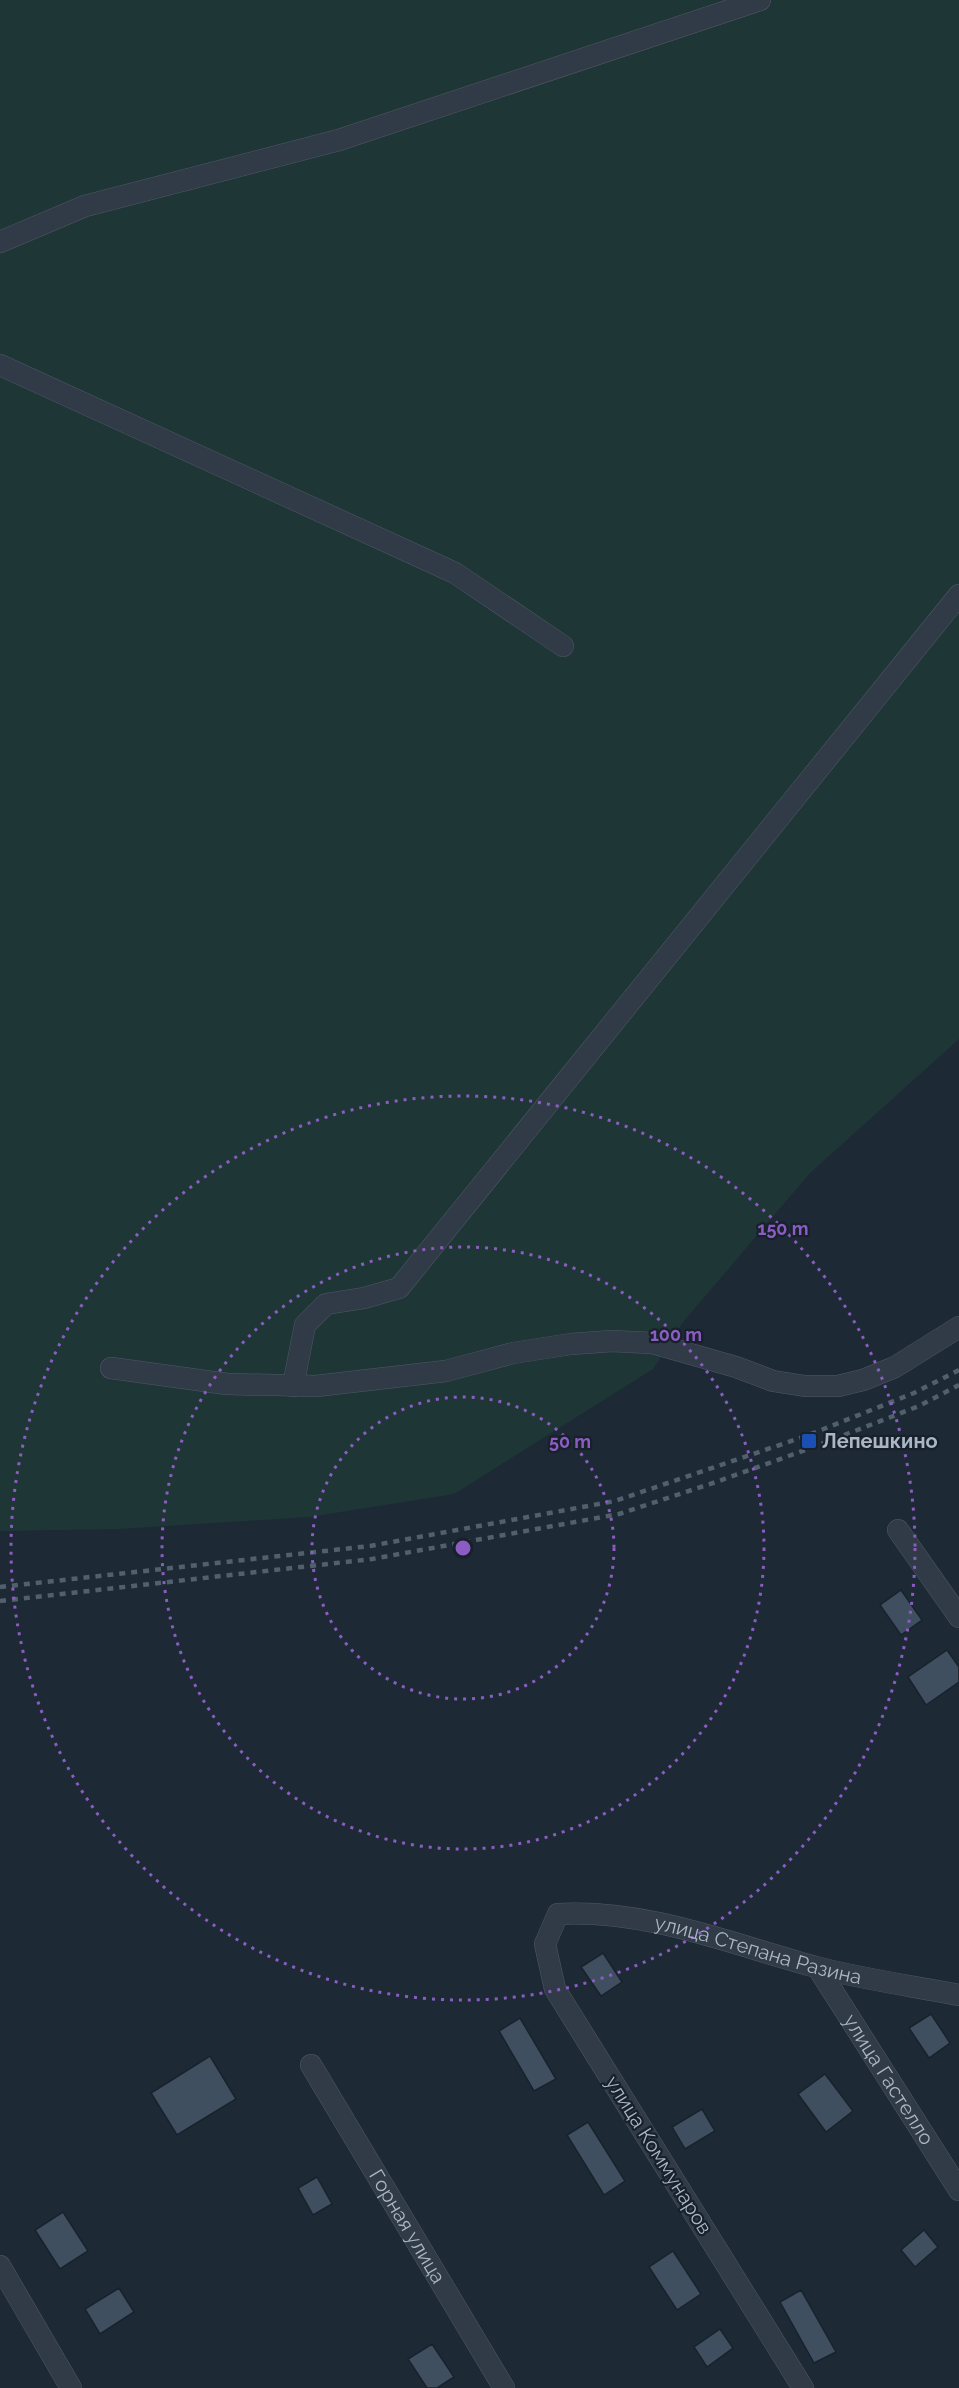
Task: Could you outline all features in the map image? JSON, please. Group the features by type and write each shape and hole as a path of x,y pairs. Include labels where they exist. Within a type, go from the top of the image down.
{"street":[{"path":"0,242 85,206 339,140 760,0"},
{"path":"0,365 455,573 562,646"},
{"path":"293,1386 304,1325 327,1304 364,1298 399,1288 959,595"},
{"path":"111,1368 227,1384 316,1386 446,1371 513,1353 612,1341 652,1343 736,1367 773,1381 805,1386 838,1386 863,1380 894,1367 959,1327"},
{"path":"898,1530 959,1617"},
{"name":"улица Степана Разина","path":"558,1914 587,1913 666,1923 818,1968 959,1995"},
{"name":"улица Коммунаров","path":"558,1914 545,1944 555,1989 802,2388"},
{"name":"улица Гастелло","path":"818,1968 959,2190"},
{"name":"Горная улица","path":"311,2065 504,2388"},
{"path":"0,2266 71,2388"}],"green space":[{"path":"0,0 959,0 959,1039 810,1173 683,1322 653,1369 454,1494 309,1517 118,1529 0,1531"}],"building":[{"path":"901,1590 922,1620 901,1635 880,1605"},
{"path":"947,1650 959,1667 959,1682 926,1705 908,1677"},
{"path":"603,1953 622,1982 601,1996 581,1967"},
{"path":"931,2014 950,2043 929,2058 909,2028"},
{"path":"520,2018 556,2079 534,2091 499,2031"},
{"path":"210,2056 236,2099 177,2135 151,2093"},
{"path":"825,2074 853,2111 826,2132 798,2094"},
{"path":"702,2109 715,2131 685,2149 672,2127"},
{"path":"588,2122 625,2181 604,2195 567,2135"},
{"path":"317,2177 332,2204 313,2215 298,2188"},
{"path":"63,2212 88,2251 60,2269 35,2230"},
{"path":"924,2230 938,2247 915,2267 901,2250"},
{"path":"673,2251 701,2294 677,2310 649,2267"},
{"path":"119,2288 134,2312 100,2334 85,2309"},
{"path":"801,2290 836,2352 814,2363 780,2302"},
{"path":"720,2329 733,2348 707,2367 694,2347"},
{"path":"432,2344 454,2377 437,2388 427,2388 408,2359"}],"railway":[{"path":"0,1587 370,1546 615,1501 806,1436 914,1393 959,1370"},
{"path":"0,1601 372,1559 619,1514 811,1448 919,1406 959,1385"}],"place":[{"name":"Лепешкино","path":"809,1441"}]}
